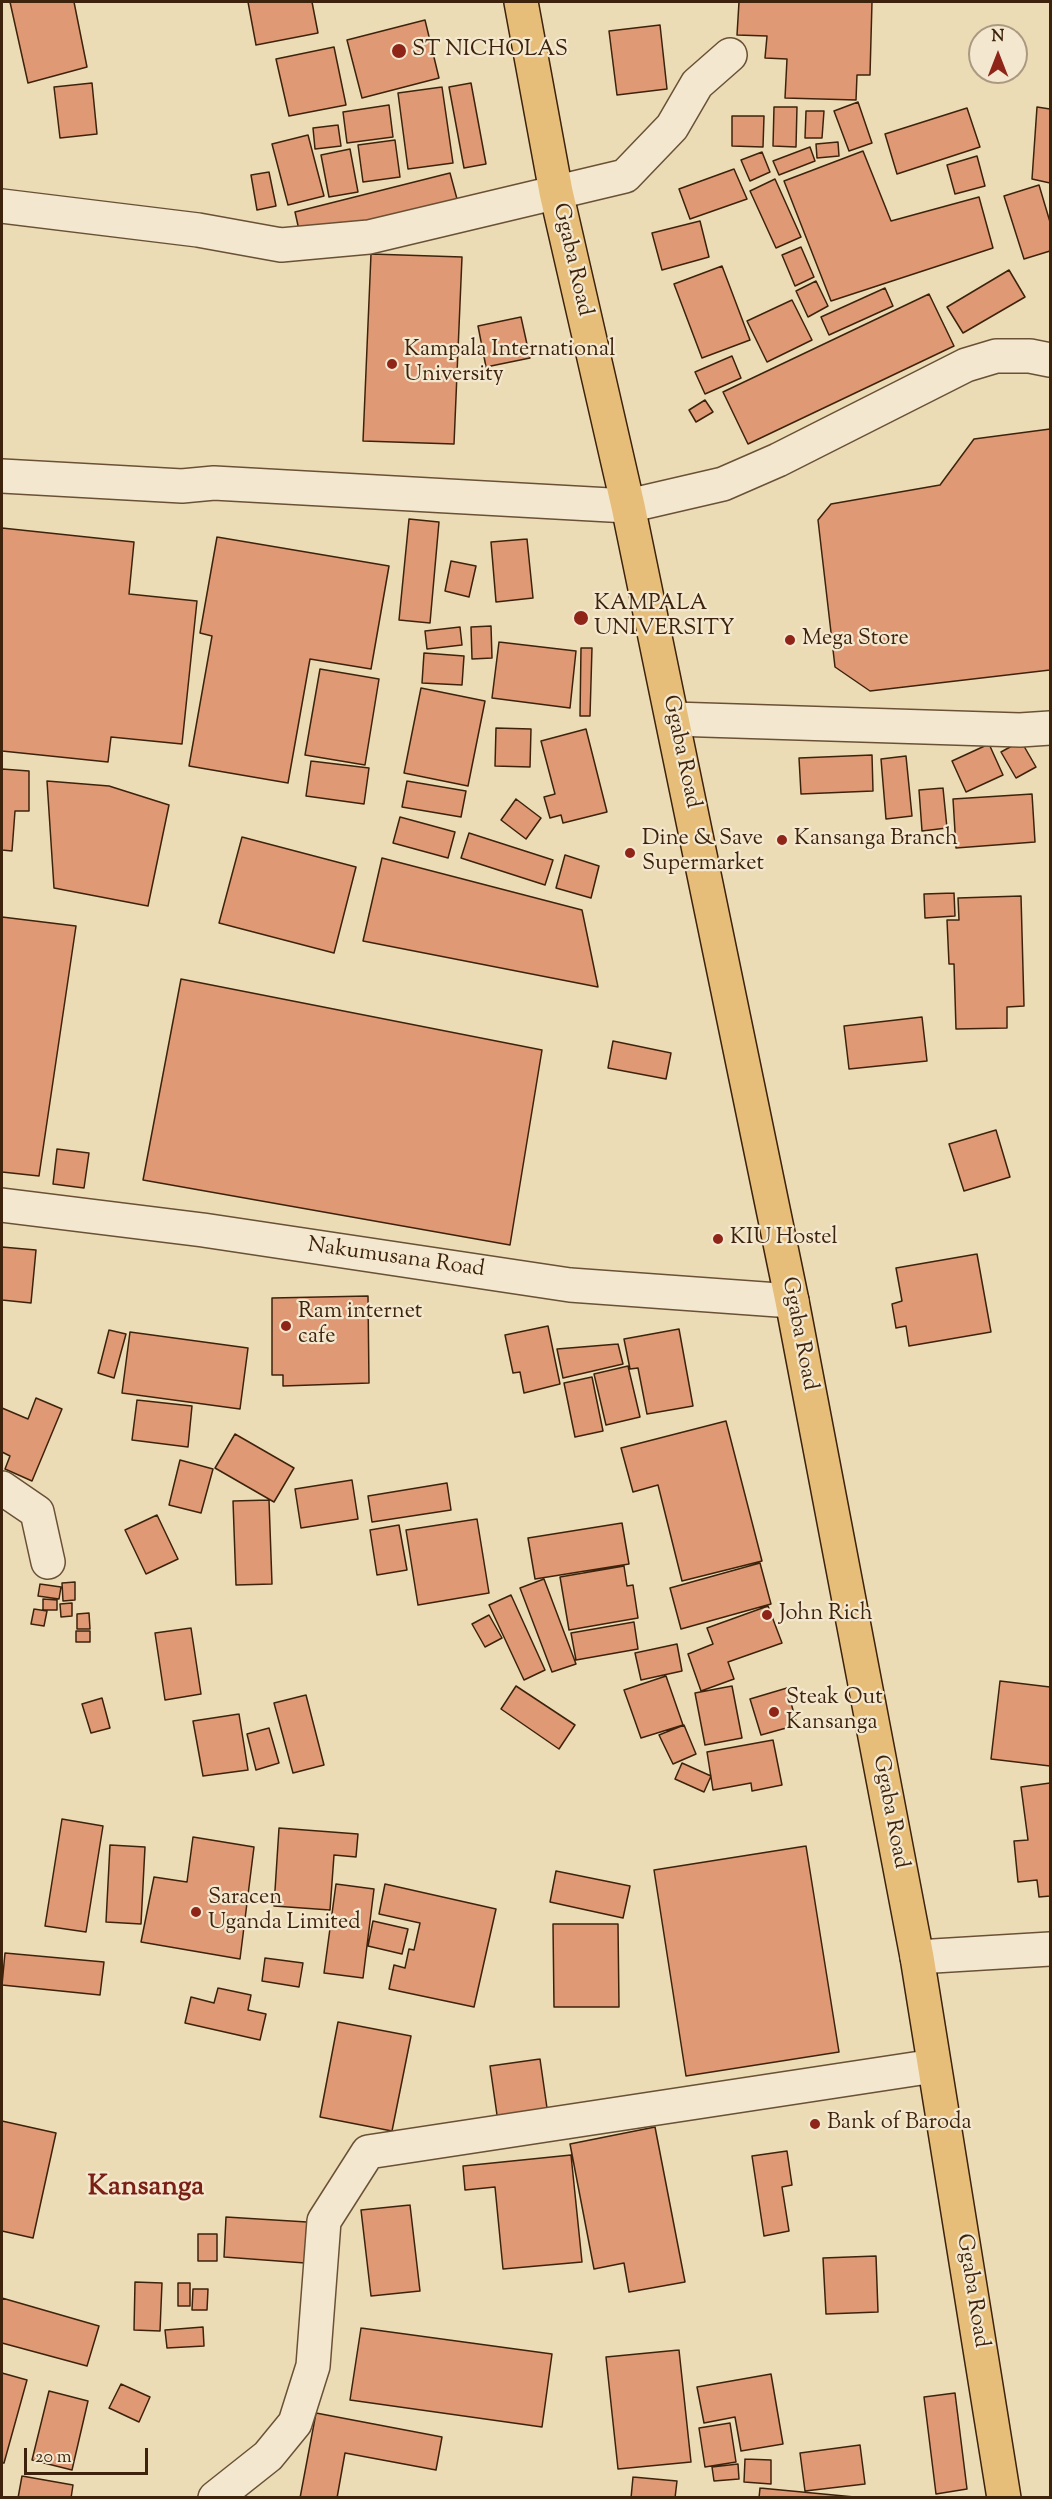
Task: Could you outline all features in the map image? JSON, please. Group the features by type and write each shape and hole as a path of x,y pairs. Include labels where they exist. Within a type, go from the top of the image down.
{"main road":[{"name":"Ggaba Road","path":"521,2 556,192 628,506 792,1301 917,1957 1004,2498"}],"street":[{"path":"2,206 198,230 281,245 369,237 625,176 672,127 697,84 730,55"},
{"path":"2,476 182,486 214,483 628,506 723,484 778,460 966,365 996,356 1030,356 1050,360"},
{"path":"673,719 1020,730 1050,728"},
{"name":"Nakumusana Road","path":"2,1205 214,1232 570,1285 792,1301"},
{"path":"2,1488 37,1512 48,1562"},
{"path":"917,1957 1050,1949"},
{"path":"215,2498 268,2456 295,2423 313,2366 324,2221 368,2152 934,2066"}],"building":[{"path":"10,2 74,2 87,67 28,83"},
{"path":"248,2 312,2 318,33 256,45"},
{"path":"739,2 872,2 870,75 857,75 856,100 785,98 787,59 765,58 767,36 737,35"},
{"path":"425,20 439,78 362,98 347,40"},
{"path":"660,25 667,89 617,95 609,31"},
{"path":"334,47 346,105 289,116 276,59"},
{"path":"92,83 97,134 60,138 54,87"},
{"path":"471,83 486,164 464,168 449,87"},
{"path":"442,87 453,163 408,169 398,93"},
{"path":"858,102 872,143 849,151 834,111"},
{"path":"389,105 393,137 347,143 343,112"},
{"path":"774,107 797,107 796,147 773,146"},
{"path":"1037,107 1050,109 1050,183 1032,179"},
{"path":"967,108 980,147 897,174 885,134"},
{"path":"806,111 824,111 822,138 805,138"},
{"path":"732,116 764,116 763,147 732,146"},
{"path":"338,125 341,146 315,149 313,128"},
{"path":"308,135 324,196 288,205 272,144"},
{"path":"395,140 400,177 363,182 358,145"},
{"path":"838,142 839,156 817,158 816,144"},
{"path":"810,147 815,161 779,175 773,161"},
{"path":"350,149 358,192 329,197 321,155"},
{"path":"863,151 891,221 979,197 993,248 831,301 784,181"},
{"path":"762,152 770,172 750,181 741,160"},
{"path":"977,156 985,186 955,194 947,165"},
{"path":"734,169 747,199 690,219 679,189"},
{"path":"269,172 276,206 257,210 251,175"},
{"path":"450,173 457,199 301,239 295,212"},
{"path":"775,179 801,237 776,248 750,191"},
{"path":"1039,185 1050,222 1050,251 1024,259 1004,196"},
{"path":"700,221 709,257 662,270 652,233"},
{"path":"801,247 814,277 795,286 782,255"},
{"path":"371,254 462,257 454,444 363,441"},
{"path":"722,266 750,340 702,358 674,284"},
{"path":"1009,270 1025,297 963,333 947,307"},
{"path":"816,281 828,306 808,317 796,291"},
{"path":"885,288 893,306 829,335 821,317"},
{"path":"929,294 954,346 748,444 723,392"},
{"path":"792,300 812,340 767,362 747,321"},
{"path":"521,317 530,358 486,367 478,326"},
{"path":"732,356 741,378 705,394 695,372"},
{"path":"705,400 713,412 696,422 689,410"},
{"path":"1050,429 1050,670 870,691 835,667 818,520 831,504 940,485 974,439"},
{"path":"409,519 439,522 430,623 399,620"},
{"path":"2,528 134,542 129,594 197,601 182,744 111,737 108,762 2,751"},
{"path":"217,537 389,566 371,669 310,659 288,783 189,766 212,636 200,633"},
{"path":"527,539 533,598 496,602 491,542"},
{"path":"451,561 476,566 469,597 445,591"},
{"path":"491,626 492,658 472,659 471,627"},
{"path":"460,627 462,645 427,649 425,631"},
{"path":"499,642 576,651 570,708 492,698"},
{"path":"581,648 592,648 590,716 580,716"},
{"path":"424,653 464,656 462,685 422,683"},
{"path":"320,669 379,679 365,765 305,755"},
{"path":"421,688 485,701 468,786 404,773"},
{"path":"496,728 531,729 530,767 495,766"},
{"path":"586,729 607,812 563,823 561,815 550,818 544,797 555,794 541,741"},
{"path":"1021,741 1036,767 1016,778 1001,752"},
{"path":"989,744 1003,775 966,792 952,761"},
{"path":"872,755 873,791 801,794 799,758"},
{"path":"906,756 912,816 886,819 881,759"},
{"path":"311,761 369,768 364,804 306,796"},
{"path":"2,769 29,771 29,811 15,811 12,851 2,850"},
{"path":"47,781 109,786 169,805 148,906 54,888"},
{"path":"407,781 466,791 461,817 402,807"},
{"path":"943,788 947,828 922,831 919,790"},
{"path":"1032,794 1035,842 956,848 953,799"},
{"path":"516,799 541,818 526,839 501,820"},
{"path":"400,817 455,832 448,858 393,843"},
{"path":"469,833 553,860 545,885 461,858"},
{"path":"242,837 356,867 334,953 219,923"},
{"path":"565,855 599,866 591,898 556,888"},
{"path":"382,858 582,910 598,987 363,941"},
{"path":"954,893 955,916 925,918 924,894"},
{"path":"1021,896 1024,1006 1007,1007 1007,1028 956,1029 954,964 949,964 947,920 959,920 958,898"},
{"path":"2,917 76,926 39,1176 2,1172"},
{"path":"181,979 542,1050 510,1245 143,1180"},
{"path":"922,1017 927,1061 849,1069 844,1026"},
{"path":"613,1041 671,1053 666,1079 608,1068"},
{"path":"996,1130 1010,1177 964,1191 949,1144"},
{"path":"57,1149 89,1153 84,1188 53,1184"},
{"path":"2,1247 36,1250 31,1303 2,1300"},
{"path":"977,1254 991,1332 909,1346 906,1326 896,1328 892,1304 902,1301 896,1268"},
{"path":"368,1296 369,1383 283,1386 283,1375 272,1375 272,1298"},
{"path":"548,1326 560,1384 524,1393 520,1372 513,1373 505,1335"},
{"path":"679,1329 693,1406 647,1414 638,1368 630,1369 624,1339"},
{"path":"109,1330 126,1334 114,1378 98,1373"},
{"path":"130,1332 248,1348 240,1409 122,1393"},
{"path":"618,1344 623,1364 563,1378 557,1349"},
{"path":"628,1366 640,1417 606,1425 594,1374"},
{"path":"592,1377 603,1431 575,1437 564,1383"},
{"path":"36,1398 62,1409 32,1481 5,1469 10,1456 2,1452 2,1408 28,1419"},
{"path":"137,1400 192,1406 188,1447 132,1440"},
{"path":"726,1421 762,1561 682,1581 658,1485 633,1492 621,1448"},
{"path":"235,1434 294,1468 274,1502 215,1468"},
{"path":"180,1460 213,1469 201,1513 169,1505"},
{"path":"352,1480 358,1519 301,1528 295,1489"},
{"path":"447,1483 451,1510 372,1522 368,1496"},
{"path":"269,1500 272,1584 236,1585 233,1501"},
{"path":"157,1515 178,1559 146,1574 125,1530"},
{"path":"477,1519 489,1593 418,1605 406,1530"},
{"path":"622,1523 629,1564 535,1579 528,1538"},
{"path":"399,1525 407,1570 377,1575 370,1530"},
{"path":"760,1563 771,1604 681,1629 670,1588"},
{"path":"624,1566 627,1586 633,1585 638,1618 569,1630 560,1577"},
{"path":"544,1579 576,1664 552,1672 520,1588"},
{"path":"75,1582 75,1600 63,1601 62,1583"},
{"path":"40,1584 61,1587 59,1599 38,1596"},
{"path":"511,1595 545,1670 524,1680 489,1605"},
{"path":"43,1599 57,1600 57,1610 43,1610"},
{"path":"72,1603 72,1616 61,1617 60,1604"},
{"path":"768,1606 782,1643 728,1662 734,1679 701,1691 688,1654 713,1644 707,1628"},
{"path":"34,1609 47,1611 44,1626 31,1624"},
{"path":"89,1613 90,1629 77,1629 77,1614"},
{"path":"489,1615 502,1638 485,1647 472,1624"},
{"path":"634,1622 638,1649 576,1660 571,1633"},
{"path":"191,1628 201,1694 165,1700 155,1633"},
{"path":"76,1631 90,1631 90,1642 76,1642"},
{"path":"677,1644 682,1671 641,1680 635,1653"},
{"path":"666,1676 683,1725 641,1738 624,1690"},
{"path":"1000,1681 1050,1687 1050,1766 991,1759"},
{"path":"516,1686 575,1725 559,1749 501,1709"},
{"path":"732,1686 742,1738 705,1745 695,1693"},
{"name":"Steak Out Kansanga","path":"787,1688 797,1725 761,1735 750,1699"},
{"path":"306,1695 324,1765 293,1773 274,1703"},
{"path":"102,1698 110,1728 91,1733 82,1704"},
{"path":"239,1714 248,1770 203,1776 193,1721"},
{"path":"684,1725 696,1754 673,1764 659,1735"},
{"path":"269,1728 279,1763 256,1770 247,1734"},
{"path":"773,1740 782,1785 752,1791 751,1783 713,1790 707,1752"},
{"path":"682,1763 711,1776 704,1792 675,1779"},
{"path":"1050,1783 1050,1896 1039,1897 1037,1880 1018,1882 1014,1841 1028,1840 1021,1787"},
{"path":"62,1819 103,1826 86,1932 45,1926"},
{"path":"279,1828 358,1834 356,1857 334,1855 330,1910 274,1906"},
{"name":"Saracen Uganda Limited","path":"193,1837 254,1847 240,1959 141,1942 154,1877 187,1882"},
{"path":"110,1845 145,1847 141,1924 106,1922"},
{"path":"806,1846 839,2052 686,2076 654,1870"},
{"path":"556,1871 630,1886 623,1918 550,1902"},
{"path":"336,1884 374,1889 363,1978 324,1973"},
{"path":"385,1884 496,1909 474,2007 389,1989 394,1965 405,1968 409,1949 414,1950 420,1923 379,1914"},
{"path":"373,1921 408,1929 402,1954 368,1946"},
{"path":"553,1924 618,1924 619,2007 554,2007"},
{"path":"5,1953 104,1962 100,1995 2,1985"},
{"path":"265,1958 303,1963 299,1987 262,1981"},
{"path":"218,1988 251,1995 248,2010 266,2014 260,2040 185,2023 191,1997 214,2003"},
{"path":"338,2022 411,2036 392,2131 320,2117"},
{"path":"540,2059 548,2115 498,2122 490,2066"},
{"path":"2,2121 56,2133 33,2238 2,2231"},
{"path":"655,2127 685,2282 629,2292 624,2263 594,2269 570,2144"},
{"path":"787,2151 792,2185 782,2187 789,2231 764,2236 752,2156"},
{"path":"571,2155 582,2262 503,2269 495,2187 465,2190 463,2166"},
{"path":"410,2205 420,2291 371,2296 361,2210"},
{"path":"226,2217 307,2222 305,2263 224,2257"},
{"path":"198,2234 217,2234 217,2261 198,2261"},
{"path":"876,2256 878,2312 826,2314 823,2258"},
{"path":"135,2282 162,2283 160,2331 134,2330"},
{"path":"178,2283 190,2283 190,2306 178,2306"},
{"path":"193,2289 208,2289 207,2310 192,2310"},
{"path":"2,2298 99,2326 87,2366 2,2343"},
{"path":"203,2327 204,2346 167,2348 165,2330"},
{"path":"361,2328 552,2354 542,2427 350,2400"},
{"path":"679,2350 691,2462 618,2469 606,2357"},
{"path":"2,2373 27,2380 4,2463 2,2463"},
{"path":"771,2374 783,2444 741,2451 735,2417 704,2423 697,2387"},
{"path":"121,2384 150,2397 139,2422 109,2408"},
{"path":"49,2391 88,2401 72,2470 32,2460"},
{"path":"955,2393 967,2489 936,2494 924,2397"},
{"path":"316,2413 442,2437 436,2470 345,2453 337,2498 300,2498"},
{"path":"730,2423 736,2462 705,2467 699,2428"},
{"path":"860,2445 865,2484 805,2491 800,2453"},
{"path":"745,2459 771,2460 771,2484 744,2482"},
{"path":"738,2464 739,2479 714,2481 712,2467"},
{"path":"22,2476 73,2485 71,2498 18,2498"},
{"path":"633,2477 677,2481 675,2498 631,2498"},
{"path":"760,2488 865,2498 759,2498"}],"place":[{"name":"ST NICHOLAS","path":"399,51"},
{"name":"Kampala International University","path":"392,364"},
{"name":"KAMPALA UNIVERSITY","path":"581,618"},
{"name":"Mega Store","path":"790,640"},
{"name":"Kansanga Branch","path":"782,840"},
{"name":"Dine & Save Supermarket","path":"630,853"},
{"name":"KIU Hostel","path":"718,1239"},
{"name":"Ram internet cafe","path":"286,1326"},
{"name":"John Rich","path":"767,1615"},
{"name":"Steak Out Kansanga","path":"774,1712"},
{"name":"Saracen Uganda Limited","path":"196,1912"},
{"name":"Bank of Baroda","path":"815,2124"}],"district":[{"name":"Kansanga","path":"146,2189"}]}
